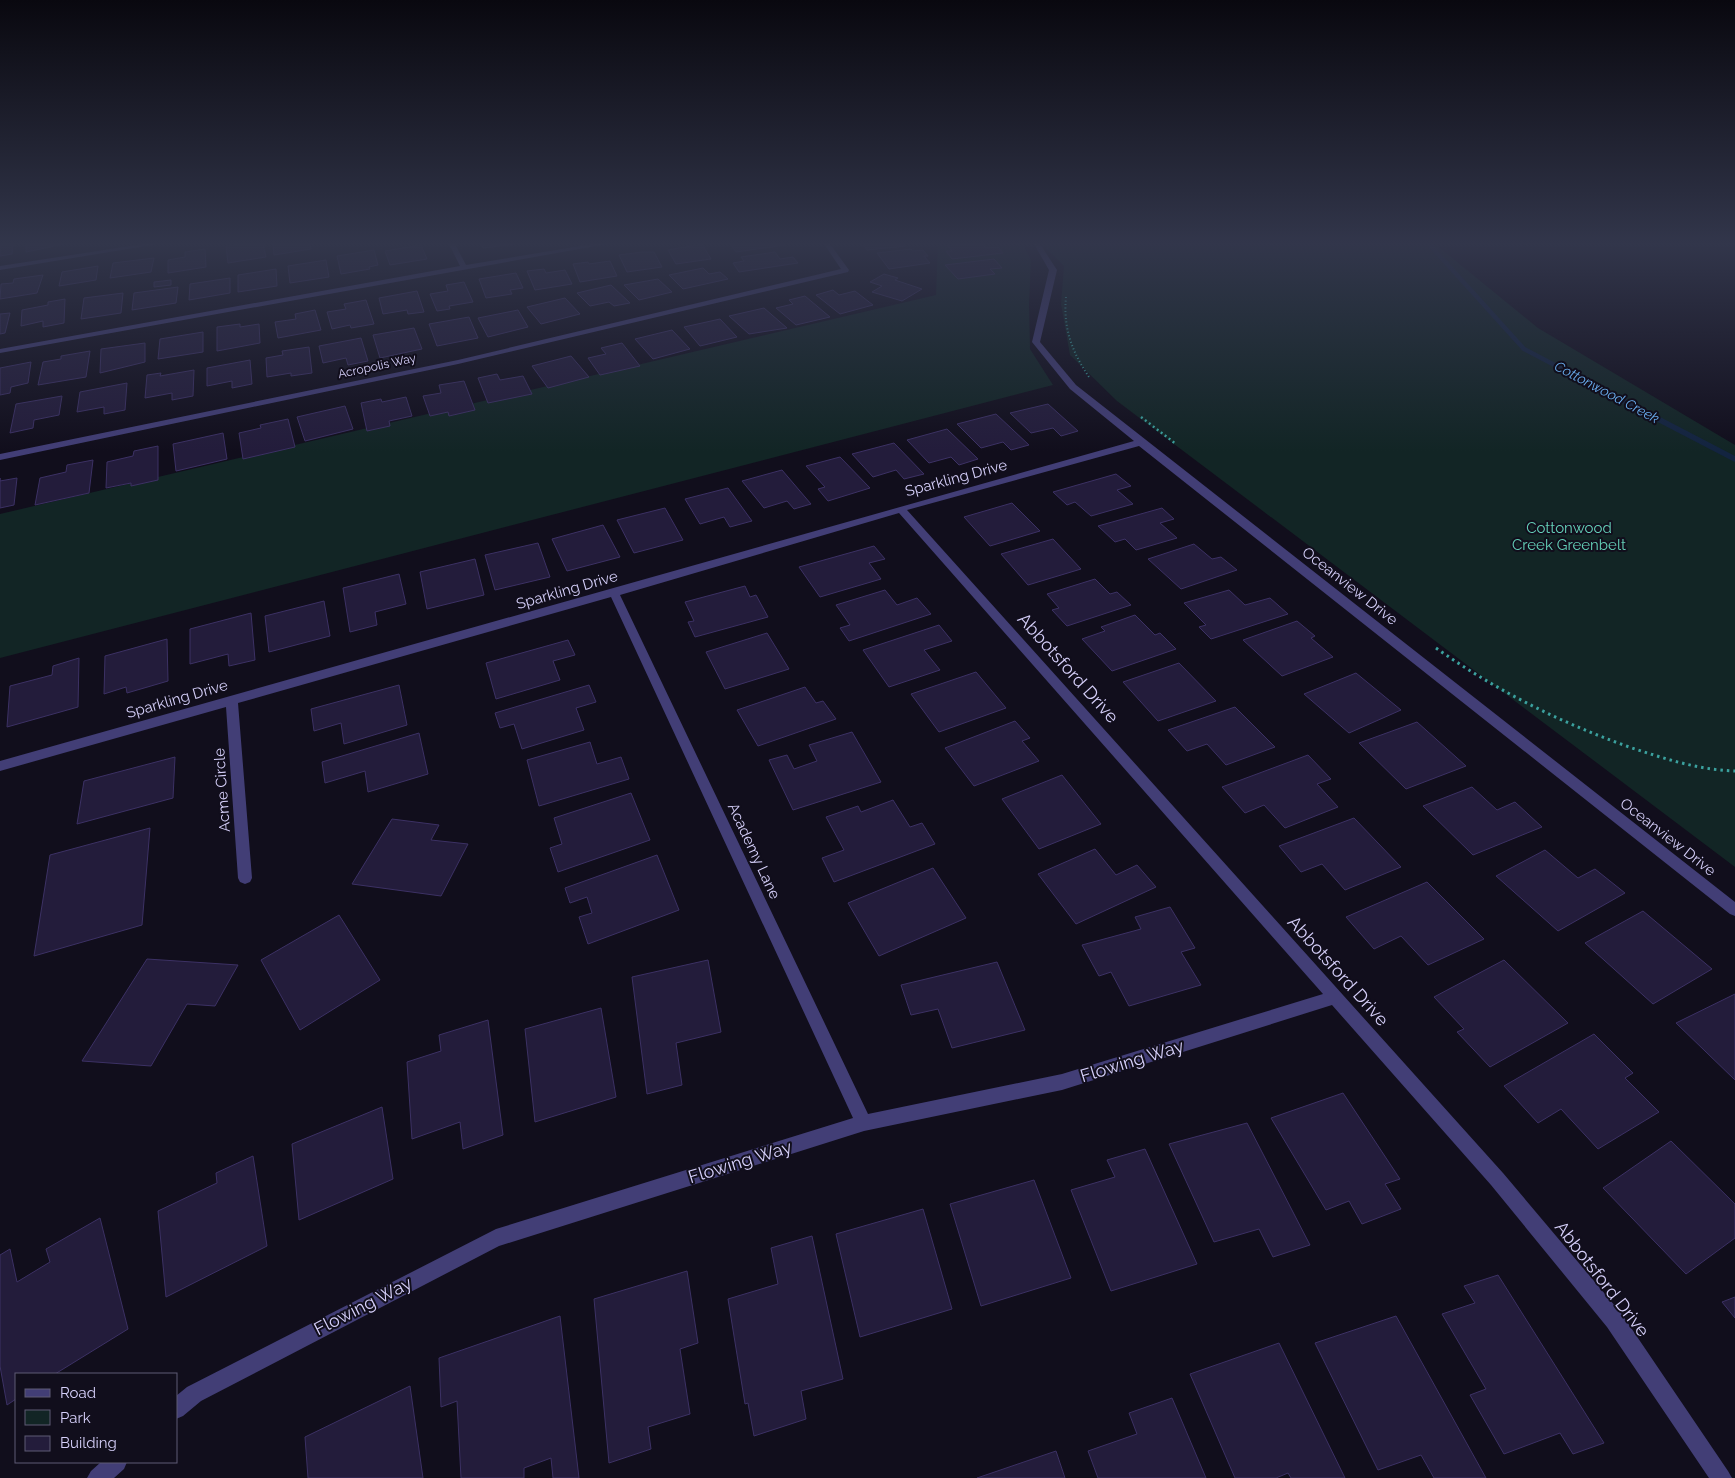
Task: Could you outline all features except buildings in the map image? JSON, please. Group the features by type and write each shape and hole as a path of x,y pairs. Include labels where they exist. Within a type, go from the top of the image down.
{"street":[{"path":"0,351 208,313"},
{"name":"Acropolis Way","path":"0,456 458,362 664,313"},
{"name":"Oceanview Drive","path":"1043,313 1036,342 1073,386 1735,910"},
{"name":"Sparkling Drive","path":"0,766 1142,442"},
{"name":"Abbotsford Drive","path":"901,509 1497,1180 1614,1320 1721,1478"},
{"name":"Academy Lane","path":"614,593 864,1123"},
{"name":"Acme Circle","path":"232,699 245,878"},
{"name":"Flowing Way","path":"178,1407 194,1394 496,1238 864,1123 1062,1082 1336,997"},
{"path":"98,1478 115,1463"}],"path":[{"path":"1064,313 1067,336 1075,354 1093,380"},
{"path":"1135,413 1179,447"},
{"path":"1430,644 1495,689 1587,732 1683,764 1714,770 1735,771"}],"green space":[{"path":"859,313 1029,313 1030,349 1053,385 0,658 0,514"},
{"name":"Cottonwood Creek Greenbelt","path":"1063,313 1520,313 1538,328 1735,445 1735,867 1117,401 1070,355"}],"waterway":[{"name":"Cottonwood Creek","path":"1491,313 1524,349 1610,394"},
{"name":"Cottonwood Creek","path":"1608,393 1735,459"}]}
